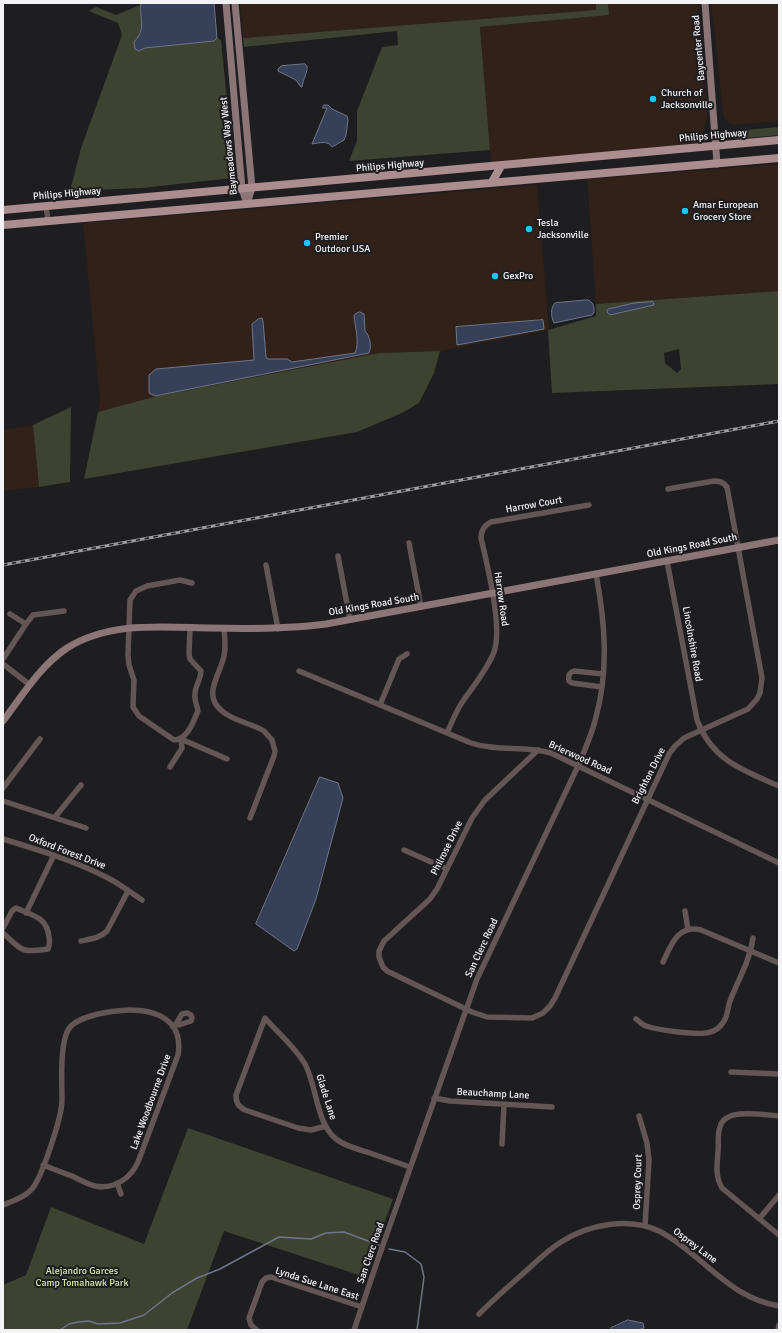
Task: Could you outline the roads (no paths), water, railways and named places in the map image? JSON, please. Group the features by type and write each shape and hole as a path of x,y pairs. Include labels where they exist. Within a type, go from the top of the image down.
{"main road":[{"name":"Philips Highway","path":"3,210 779,140"},
{"path":"3,226 779,158"},
{"path":"492,182 501,166"},
{"path":"347,180 349,195"}],"street":[{"name":"Baymeadows Way West","path":"226,3 242,189 247,204"},
{"name":"Baymeadows Way West","path":"235,3 252,188 247,204"},
{"name":"Baycenter Road","path":"705,3 717,164"},
{"path":"46,206 48,222"},
{"name":"Brighton Drive","path":"379,957 383,967 387,971 472,1012 487,1017 523,1018 532,1018 543,1013 555,998 647,799 665,762 675,746 684,738 748,709 757,699 762,686 762,678 727,487 724,483 714,481 668,489"},
{"name":"Harrow Court","path":"484,527 491,522 589,505"},
{"name":"Harrow Road","path":"446,733 456,713 480,677 494,652 497,641 497,625 482,538 484,527"},
{"name":"Old Kings Road South","path":"3,721 46,666 67,648 97,634 129,628 278,629 306,627 779,540"},
{"path":"409,542 421,607"},
{"path":"338,556 350,620"},
{"name":"Lincolnshire Road","path":"667,561 696,720 711,745 729,762 743,771 779,786"},
{"path":"266,565 278,629"},
{"name":"San Clerc Road","path":"354,1330 476,979 590,739 602,687 605,647 604,623 596,574"},
{"path":"190,628 190,659 200,668 201,675 195,692 198,711 185,736 181,739 174,740 136,713 133,707 134,680 129,660 130,600 136,591 147,586 180,580 192,583"},
{"path":"3,659 26,624 34,615 64,611"},
{"path":"10,614 26,624"},
{"path":"224,628 225,650 213,685 213,699 220,709 227,714 264,731 272,740 275,751 250,818"},
{"path":"380,705 399,659 407,654"},
{"path":"3,664 30,685"},
{"name":"Brierwood Road","path":"299,670 481,747 495,749 538,750 551,753 779,863"},
{"path":"602,687 572,683 569,681 568,676 570,672 574,671 603,674"},
{"path":"3,788 40,739"},
{"path":"181,739 226,760"},
{"path":"170,768 182,748 181,739"},
{"name":"Philrose Drive","path":"379,957 379,951 384,941 430,899 437,889 472,818 478,809 485,800 538,750"},
{"path":"55,818 81,785"},
{"path":"3,802 86,828"},
{"name":"Oxford Forest Drive","path":"3,840 54,855 108,878 142,900"},
{"path":"404,850 447,869"},
{"path":"26,913 54,855"},
{"path":"81,941 97,938 107,930 128,892"},
{"path":"3,928 12,911 16,908 44,922 48,929 50,944 48,949 28,952 22,950 3,933"},
{"path":"686,911 688,930"},
{"path":"663,962 674,939 680,933 688,930 701,930 779,963"},
{"path":"636,1019 645,1026 668,1031 709,1033 716,1030 722,1024 726,1016 729,1003 751,951 753,938"},
{"name":"Lake Woodbourne Drive","path":"3,1205 18,1199 32,1190 37,1182 43,1165 60,1119 64,1038 71,1025 84,1018 122,1010 156,1013 174,1025 179,1049 177,1058 136,1167 126,1178 117,1183 106,1186 96,1186 43,1165"},
{"name":"Glade Lane","path":"326,1126 311,1130 298,1128 245,1110 240,1107 236,1101 236,1095 265,1018 305,1064 310,1075 326,1126 335,1139 344,1144 410,1167"},
{"path":"731,1072 779,1074"},
{"name":"Beauchamp Lane","path":"434,1098 450,1101 552,1107"},
{"path":"502,1144 504,1104"},
{"path":"779,1116 736,1114 726,1117 719,1128 717,1178 726,1192 779,1235"},
{"name":"Osprey Court","path":"640,1116 647,1144 649,1160 645,1226"},
{"path":"117,1183 121,1194"},
{"path":"759,1219 779,1195"},
{"name":"Osprey Lane","path":"478,1314 548,1251 573,1235 602,1226 618,1224 645,1226 660,1232 675,1240 744,1294 763,1302 779,1306"},
{"name":"Lynda Sue Lane East","path":"256,1330 251,1325 249,1318 262,1282 266,1278 270,1277 362,1308"},
{"path":"778,1330 779,1325"}],"water":[{"path":"141,3 214,3 217,38 214,41 145,48 139,51 135,49 134,42 138,37 142,23"},
{"path":"305,64 307,68 302,87 296,80 278,71 281,66"},
{"path":"324,105 328,105 332,109 347,116 348,120 344,140 332,147 328,143 312,144 327,108 323,108"},
{"path":"588,300 594,306 594,312 592,315 554,323 552,318 552,307 555,303"},
{"path":"653,302 654,305 610,315 607,312 608,309 634,303"},
{"path":"360,312 364,314 365,331 370,341 369,353 155,396 149,393 149,375 156,369 254,360 252,324 258,319 262,318 266,357 268,359 287,359 292,362 355,353 357,340 354,316"},
{"path":"543,320 544,329 457,345 456,327"},
{"path":"320,777 338,783 343,798 316,899 297,949 294,951 256,924"},
{"path":"628,1320 643,1323 644,1328 638,1330 611,1330 611,1328"}],"waterway":[{"path":"60,1330 69,1324 78,1322 89,1321 98,1324 120,1323 144,1315 172,1293 197,1278 220,1269 279,1237 311,1239 326,1233 344,1232 379,1245"},
{"path":"389,1249 405,1252 421,1264 424,1277 417,1330"}],"railway":[{"path":"3,565 779,421"}],"place":[{"name":"Church of Jacksonville","path":"653,99"},
{"name":"Amar European Grocery Store","path":"685,211"},
{"name":"Tesla Jacksonville","path":"529,229"},
{"name":"Premier Outdoor USA","path":"307,243"},
{"name":"GexPro","path":"495,276"}],"park label":[{"name":"Alejandro Garces Camp Tomahawk Park","path":"82,1276"}]}
